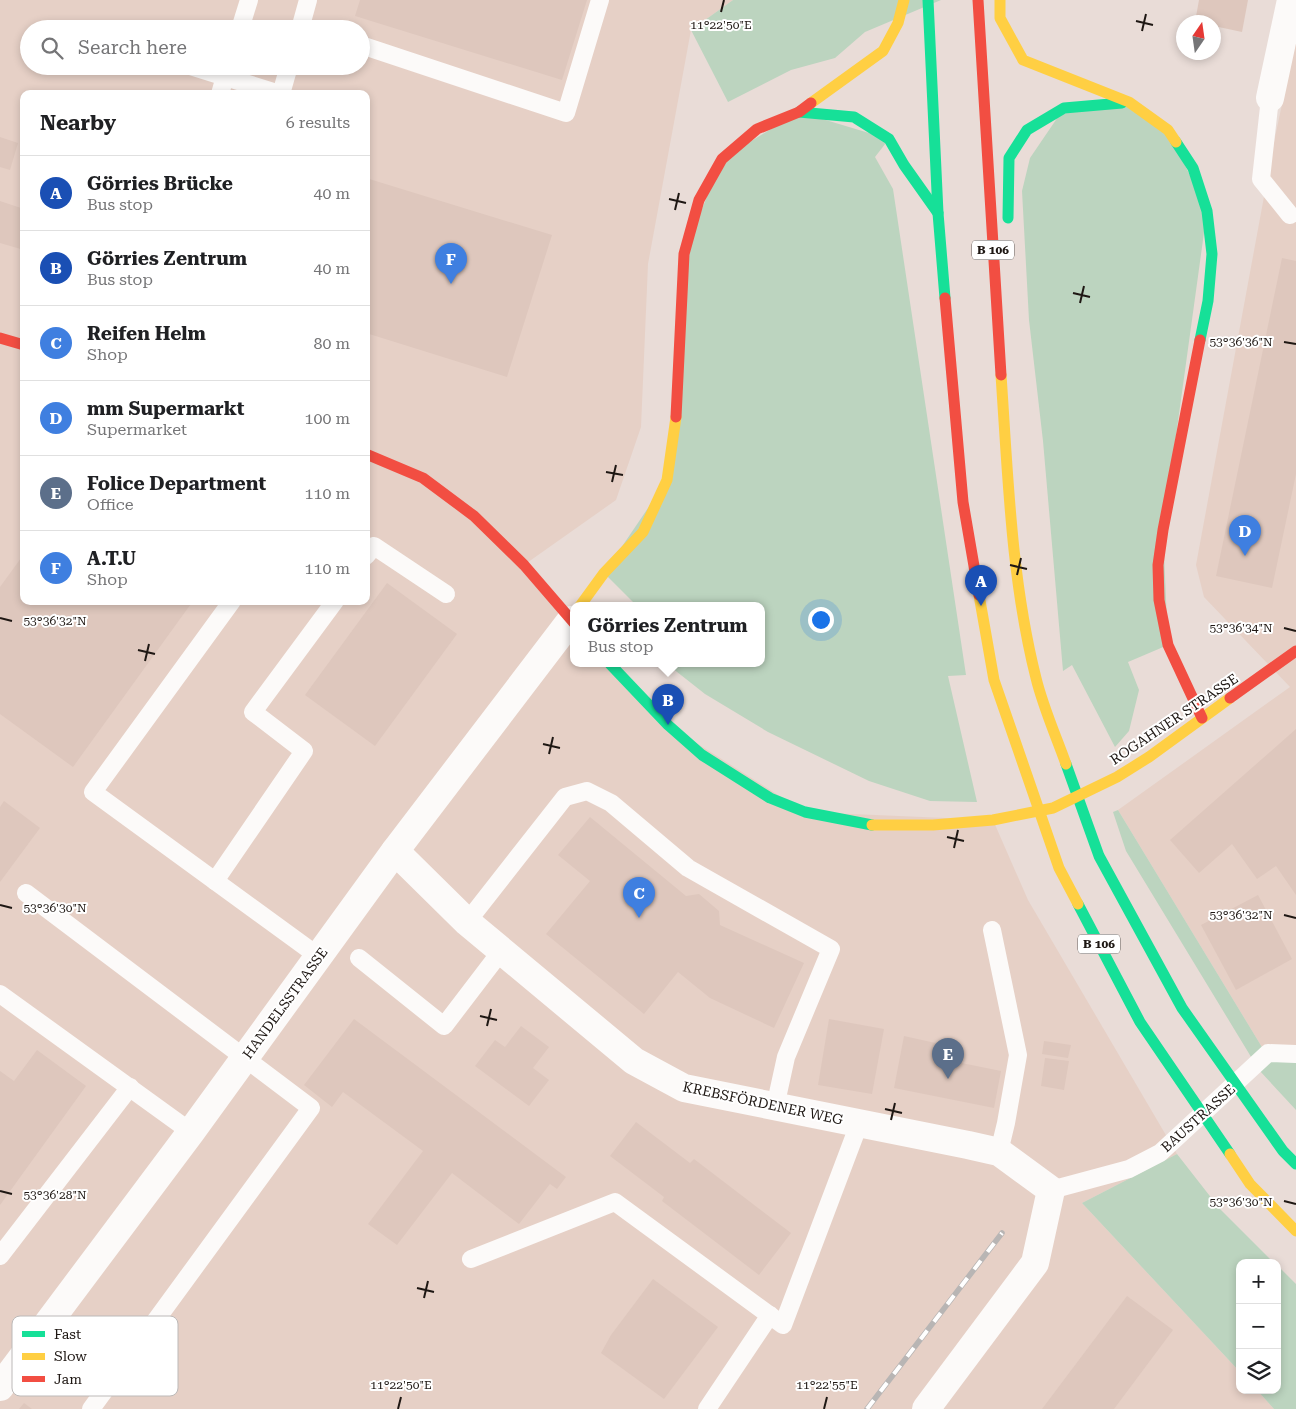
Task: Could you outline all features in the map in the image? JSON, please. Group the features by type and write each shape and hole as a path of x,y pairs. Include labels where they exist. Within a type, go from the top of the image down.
{"main road":[{"path":"584,602 604,573 643,532 666,480 676,426 684,254 699,200 722,159 757,129 799,112 884,50 898,23 904,0"},
{"name":"B 106","path":"928,0 938,213 963,502 994,680 1059,868 1140,1022 1250,1184 1296,1232"},
{"name":"B 106","path":"978,0 1009,500 1021,603 1036,678 1099,856 1182,1008 1283,1151 1296,1164"},
{"path":"1000,0 1000,18 1023,60 1129,102 1168,130 1193,168 1207,211 1212,254 1208,301 1163,530 1158,565 1159,600 1168,645 1202,718"},
{"path":"1007,234 1009,158 1027,130 1064,108 1129,102"},
{"path":"799,112 854,117 889,140 938,213"},
{"path":"0,338 20,344"},
{"path":"370,456 423,478 474,516 570,611"},
{"path":"1009,500 1019,468"},
{"name":"ROGAHNER STRASSE","path":"613,667 668,725 709,760 770,798 805,812 868,826 933,825 993,820 1053,808 1117,777 1149,757 1296,651"}],"street":[{"path":"1270,98 1291,0"},
{"name":"HANDELSSTRASSE","path":"53,1316 191,1132 395,851 570,623"},
{"name":"KREBSFÖRDENER WEG","path":"395,851 467,922 634,1061 684,1088 968,1144 999,1152 1051,1190"},
{"path":"926,1409 1035,1263 1051,1190"},
{"name":"HANDELSSTRASSE","path":"0,1387 12,1371"}],"lane":[{"path":"243,20 249,0"},
{"path":"306,20 308,0"},
{"path":"370,47 566,113 600,0"},
{"path":"281,90 286,75"},
{"path":"224,79 265,90"},
{"path":"1270,98 1261,178 1290,215"},
{"path":"370,551 374,546 446,594"},
{"path":"229,605 93,792 318,956"},
{"path":"215,881 304,751 253,712 332,605"},
{"path":"467,922 564,797 587,791 611,803 688,868 831,949 786,1057 775,1107"},
{"path":"26,893 311,1108 158,1316"},
{"path":"992,930 1018,1055 999,1152"},
{"path":"358,958 444,1026 502,950"},
{"path":"0,994 191,1132"},
{"name":"BAUSTRASSE","path":"1051,1190 1129,1169 1160,1153 1268,1053 1296,1054"},
{"path":"0,1256 130,1087"},
{"path":"471,1259 615,1202 783,1325 859,1124"},
{"path":"707,1409 770,1315"},
{"path":"90,1409 100,1396"}],"shaded area":[{"path":"0,0 733,0 691,30 648,264 641,427 616,500 524,565 570,618 570,667 613,667 668,725 805,812 993,820 1028,900 1177,1154 1082,1203 1236,1368 1236,1394 1261,1394 1274,1409 0,1409"},
{"path":"1296,39 1296,1062 1271,1062 1118,810 1290,687 1204,597 1196,565 1275,137"}],"green space":[{"path":"733,0 941,0 865,32 835,58 791,70 728,102 691,30"},
{"path":"1129,102 1168,130 1207,211 1163,530 1168,645 1128,662 1139,690 1129,731 1115,747 1072,665 1063,671 1043,441 1029,320 1022,191 1030,158 1064,108"},
{"path":"799,112 889,139 875,157 893,189 966,675 948,676 977,802 930,801 869,781 768,732 705,694 671,667 765,667 765,602 633,602 604,573 667,480 684,254 722,159"},
{"path":"1118,810 1271,1062 1296,1062 1296,1110 1259,1070 1126,851 1113,812"},
{"path":"1177,1154 1220,1209 1270,1259 1236,1259 1236,1368 1082,1203"},
{"path":"1281,1269 1296,1284 1296,1409 1274,1409 1261,1394 1281,1394"}],"building":[{"path":"360,0 587,0 562,80 355,16"},
{"path":"1199,0 1248,0 1242,32 1221,28 1221,15 1196,15"},
{"path":"0,137 18,143 10,170 0,167"},
{"path":"370,179 552,235 507,377 370,334"},
{"path":"0,201 20,208 20,249 0,243"},
{"path":"1282,258 1296,261 1296,474 1272,588 1216,576"},
{"path":"20,560 20,605 190,605 73,767 0,714 0,587"},
{"path":"387,583 457,634 375,746 305,695"},
{"path":"1296,729 1296,895 1276,866 1257,879 1232,844 1199,873 1170,840"},
{"path":"4,801 40,828 0,882 0,807"},
{"path":"590,817 686,896 699,894 719,911 720,925 804,963 774,1028 710,998 678,972 644,1014 546,934 590,881 558,855"},
{"path":"1258,895 1292,959 1236,990 1201,925"},
{"path":"354,1019 566,1177 557,1189 550,1184 519,1224 452,1173 397,1245 368,1224 423,1151 343,1092 332,1107 304,1085"},
{"path":"829,1019 884,1029 872,1094 818,1085"},
{"path":"521,1026 549,1047 533,1068 549,1080 529,1106 475,1066 495,1040 505,1047"},
{"path":"904,1036 940,1044 937,1058 1001,1071 994,1108 894,1088"},
{"path":"1044,1041 1071,1045 1068,1058 1042,1054"},
{"path":"37,1050 86,1086 0,1205 0,1071 14,1081"},
{"path":"1045,1058 1069,1061 1064,1090 1041,1086"},
{"path":"636,1122 690,1163 694,1159 791,1233 759,1275 662,1201 664,1197 610,1156"},
{"path":"653,1279 718,1327 664,1399 601,1353 611,1335"},
{"path":"1127,1296 1173,1330 1114,1409 1042,1409"},
{"path":"24,1403 32,1409 19,1409"}],"railway":[{"path":"867,1409 1002,1233"}],"traffic: fast":[{"path":"928,0 938,213 945,298"},
{"path":"1008,218 1009,158 1027,130 1064,108 1122,103"},
{"path":"799,112 854,117 889,139 904,165 938,213"},
{"path":"1176,142 1193,168 1207,211 1212,254 1208,301 1200,340"},
{"path":"613,667 668,725 702,755 770,798 805,812 872,825"},
{"path":"1066,764 1099,856 1182,1008 1283,1151 1296,1164"},
{"path":"1078,904 1140,1022 1230,1154"}],"traffic: slow":[{"path":"811,103 883,51 898,23 904,0"},
{"path":"1000,0 1000,18 1023,60 1129,102 1168,130 1176,142"},
{"path":"1001,375 1012,527 1021,603 1039,689 1066,764"},
{"path":"583,602 604,573 643,532 667,480 676,417"},
{"path":"979,595 994,680 1059,868 1078,904"},
{"path":"872,825 933,825 993,820 1053,808 1117,777 1149,757 1230,698"},
{"path":"1230,1154 1250,1184 1296,1231"}],"traffic: jam":[{"path":"978,0 1001,375"},
{"path":"676,417 684,254 699,200 722,159 757,129 799,112 811,103"},
{"path":"945,298 963,502 979,595"},
{"path":"0,338 20,344"},
{"path":"1200,340 1163,530 1158,565 1159,600 1168,645 1202,718"},
{"path":"370,456 423,478 474,516 524,565 570,618"},
{"path":"1230,698 1296,651"}],"place":[{"name":"A.T.U","path":"451,284"},
{"name":"mm Supermarkt","path":"1245,556"},
{"name":"Görries Brücke","path":"981,606"},
{"name":"Görries Zentrum","path":"668,725"},
{"name":"Reifen Helm","path":"639,918"},
{"name":"Folice Department","path":"948,1079"}]}
